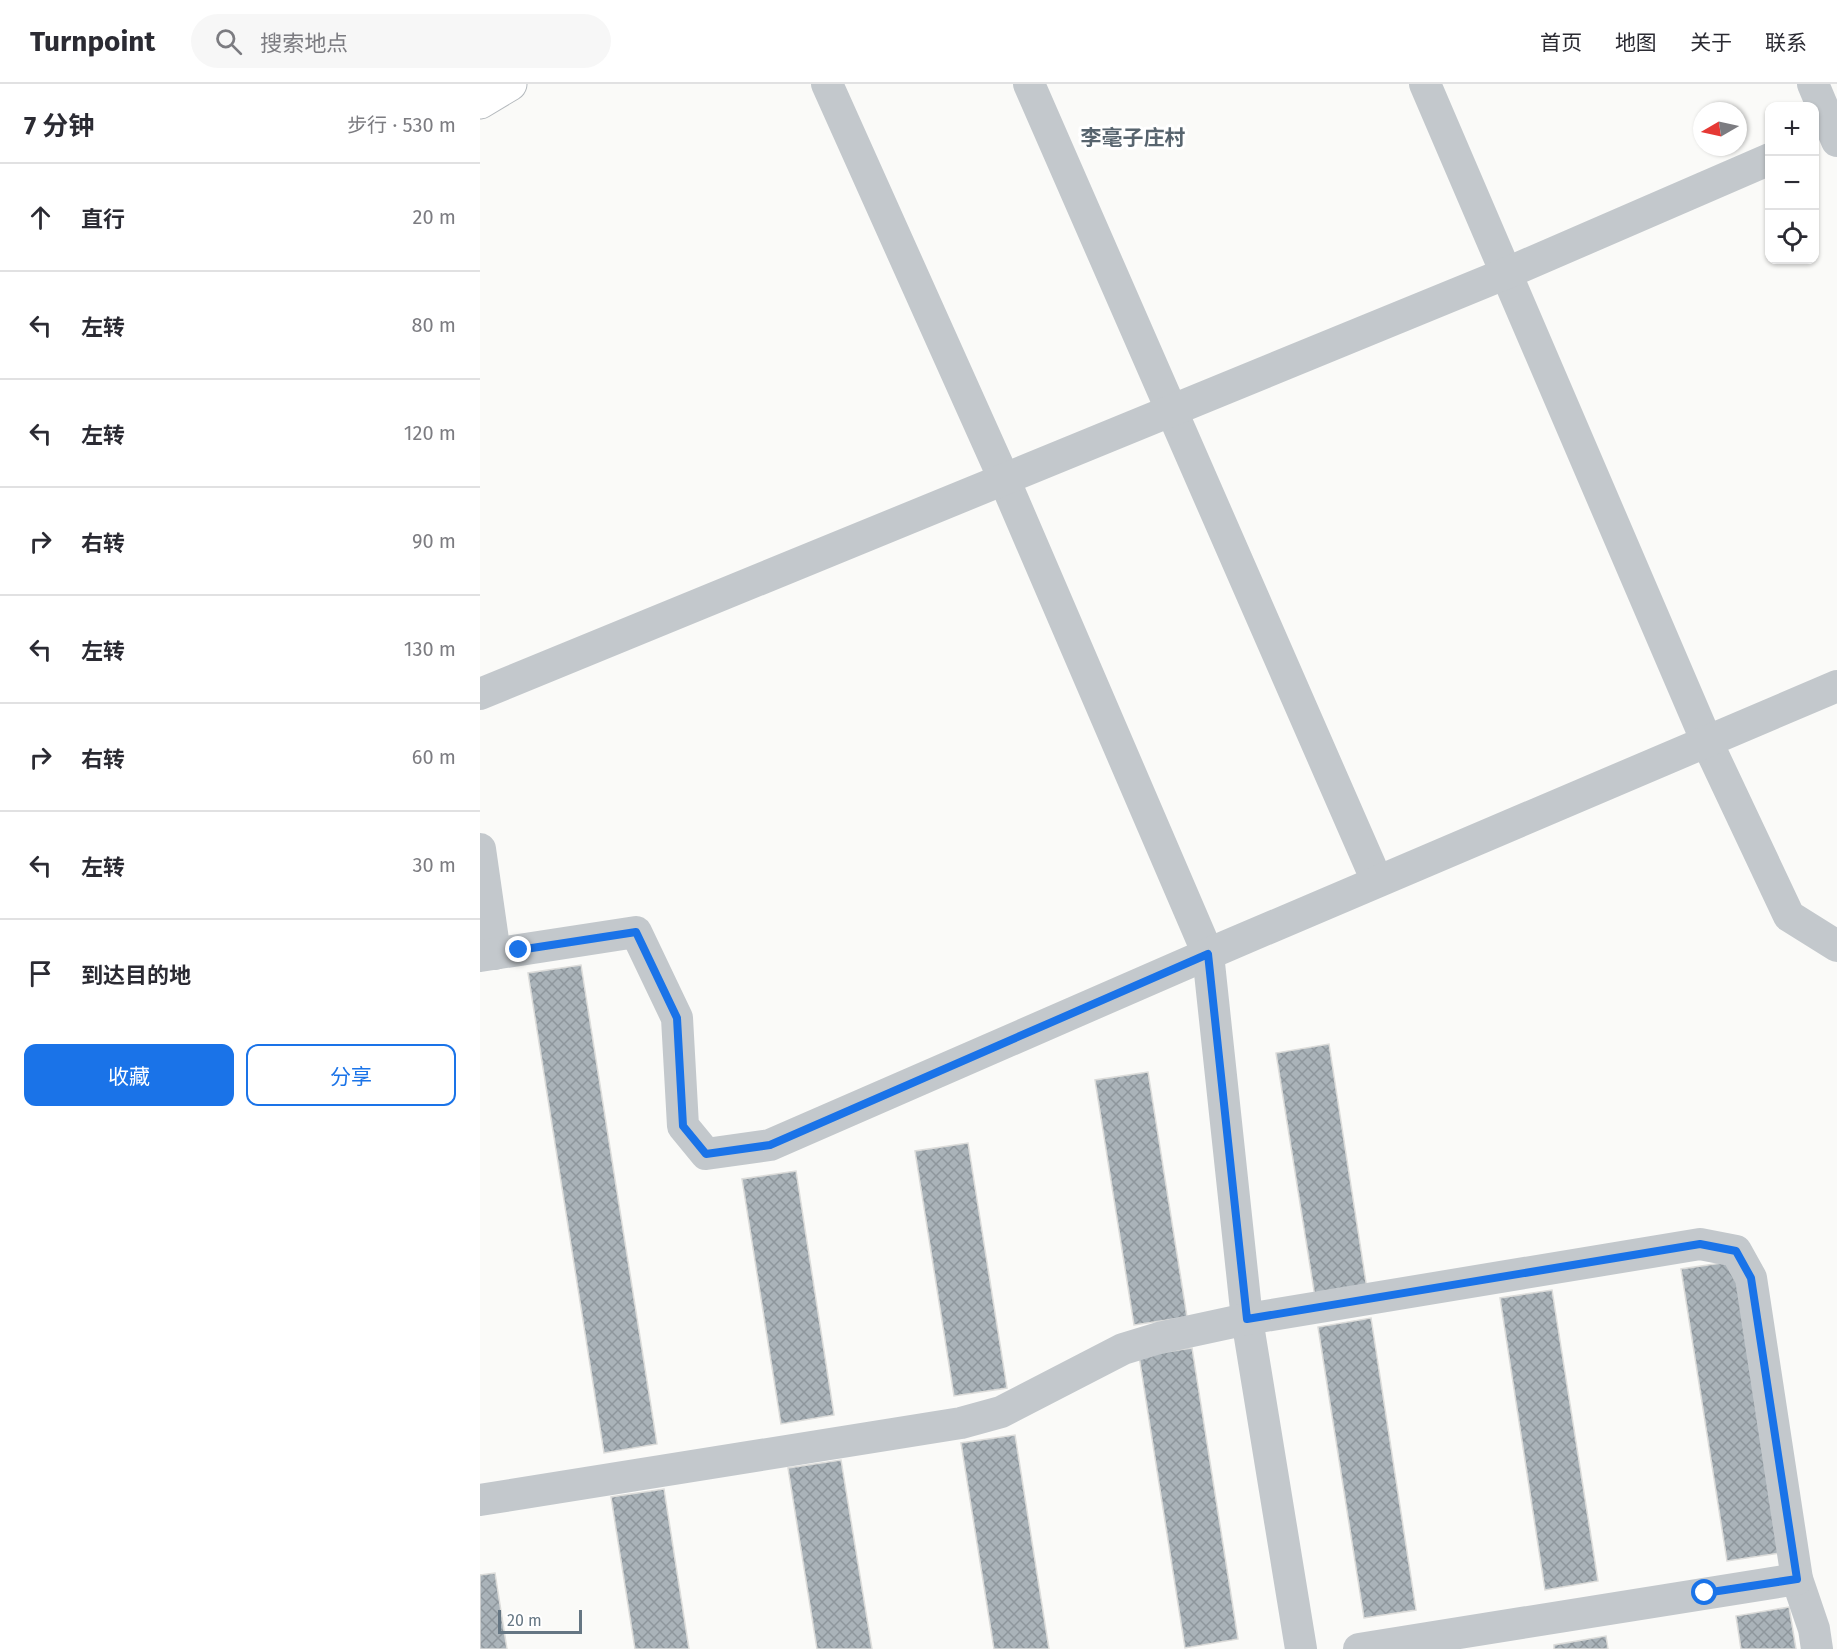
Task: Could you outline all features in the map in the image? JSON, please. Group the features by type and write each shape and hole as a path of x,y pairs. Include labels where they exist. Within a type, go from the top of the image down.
{"highway":[{"path":"480,102 510,84"}],"street":[{"path":"827,84 1004,479 1208,954 1247,1319 1301,1649"},
{"path":"1029,84 1377,881"},
{"path":"1425,84 1707,742 1789,916 1837,946"},
{"path":"1813,84 1830,135"},
{"path":"480,694 1507,273 1765,161"},
{"path":"480,849 488,955 636,932 677,1018 683,1126 706,1154 770,1145 1377,881 1837,686"},
{"path":"480,1500 961,1423 1001,1412 1123,1348 1160,1338 1247,1319 1700,1244 1736,1251 1751,1278 1797,1579 1814,1629 1817,1649"},
{"path":"1359,1649 1797,1579"}],"building":[{"path":"581,965 657,1444 604,1453 528,973"},
{"path":"1329,1044 1367,1289 1315,1297 1276,1053"},
{"path":"1148,1072 1187,1317 1134,1325 1095,1080"},
{"path":"968,1143 1007,1388 954,1396 915,1151"},
{"path":"796,1171 834,1415 781,1424 742,1179"},
{"path":"1735,1261 1780,1553 1727,1561 1681,1269"},
{"path":"1552,1290 1598,1581 1545,1590 1500,1298"},
{"path":"1371,1318 1416,1610 1364,1618 1318,1327"},
{"path":"1192,1348 1238,1639 1185,1648 1139,1356"},
{"path":"1015,1435 1049,1649 994,1649 961,1443"},
{"path":"841,1460 872,1649 817,1649 788,1468"},
{"path":"664,1489 689,1649 635,1649 611,1497"},
{"path":"495,1573 507,1649 480,1649 480,1575"},
{"path":"1789,1607 1796,1649 1741,1649 1736,1616"},
{"path":"1606,1636 1608,1649 1554,1649 1554,1645"}],"district":[{"name":"李毫子庄村","path":"1133,138"}],"route":[{"path":"519,950 636,932 677,1018 683,1126 706,1154 770,1145 1208,954 1247,1319 1700,1244 1736,1251 1751,1278 1797,1579 1705,1593"}]}
